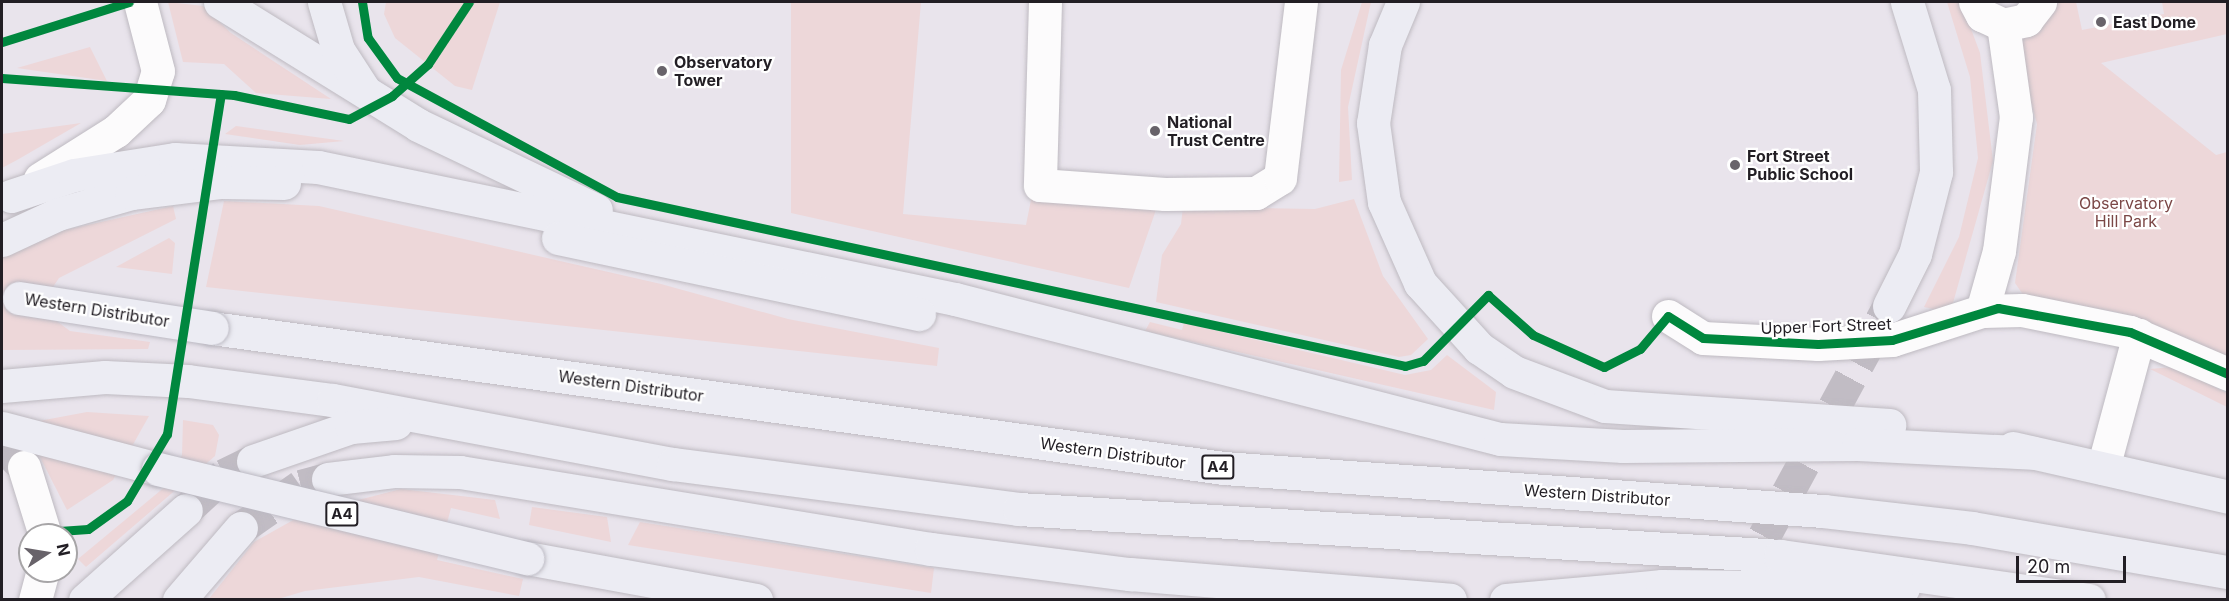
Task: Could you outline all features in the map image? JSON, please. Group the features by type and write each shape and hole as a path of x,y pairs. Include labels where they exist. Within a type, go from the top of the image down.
{"highway":[{"path":"220,2 374,99 478,156 644,232"},
{"path":"324,2 338,50 374,99"},
{"path":"1403,2 1385,45 1372,123 1384,201 1420,283 1479,348 1514,372 1605,406 1869,423 1955,433 2228,497"},
{"path":"1889,306 1917,246 1936,162 1934,90 1907,2"},
{"path":"6,199 66,177 156,161 270,161 644,232 1106,335 1273,385 1500,440 1623,446 1858,444 2033,453"},
{"path":"2,240 58,214 131,193 221,182 299,184 1107,355 1273,385"},
{"name":"Western Distributor","path":"2,295 212,328 1224,468 1823,510 1972,528 2228,572"},
{"path":"2,386 105,377 188,381 526,435 673,464 1019,509 1638,544 1835,561 2089,600"},
{"path":"253,461 320,436 381,424 526,435"},
{"name":"A4","path":"2,428 527,558 756,600"},
{"path":"327,479 394,471 460,472 931,549 1130,574 1450,600"},
{"path":"85,600 177,519 148,549 122,600"},
{"path":"180,600 208,560 241,528"},
{"path":"1506,600 1662,586 2037,591"}],"street":[{"path":"6,199 84,154 149,100 158,71 140,2"},
{"path":"1045,2 1040,185 1165,194 1256,193 1275,186 1282,166 1301,2"},
{"path":"1975,2 1982,15 2003,25 2026,20 2040,2"},
{"path":"1982,311 1999,251 2016,117 2003,25"},
{"name":"Upper Fort Street","path":"1668,316 1703,338 1818,344 1892,340 1982,311 2073,318 2139,335 2228,374"},
{"path":"2103,468 2139,335"},
{"path":"24,467 41,523"},
{"path":"35,600 40,583"}],"green space":[{"path":"168,2 203,6 231,33 331,99 256,93 224,64 183,62"},
{"path":"386,2 500,2 472,90 455,86 395,38 384,14"},
{"path":"791,2 921,2 903,214 1026,225 1033,190 1158,204 1129,288 791,213"},
{"path":"1362,2 1371,2 1348,107 1352,180 1339,182 1341,70"},
{"path":"1947,2 1961,2 1980,53 1993,161 1953,303 1938,310 1924,307 1959,237 1978,158 1970,77"},
{"name":"Observatory Hill Park","path":"2061,2 2076,2 2082,30 2164,14 2162,2 2227,2 2227,34 2101,63 2216,155 2227,152 2227,359 2117,312 2024,296 2015,283 2037,124 2011,29"},
{"path":"90,47 107,81 17,68"},
{"path":"81,123 17,160 2,168 2,134"},
{"path":"236,126 344,141 300,145 225,134"},
{"path":"1354,199 1383,276 1428,339 1411,355 1399,357 1156,302 1162,255 1181,224 1183,207 1315,209"},
{"path":"224,201 319,206 661,284 788,319 939,348 937,366 206,287"},
{"path":"173,206 176,219 59,278 49,293 50,316 70,331 150,342 148,349 2,350 2,254 47,234"},
{"path":"169,238 175,243 172,274 116,267"},
{"path":"1150,322 1182,330 1184,323 1405,375 1431,370 1447,355 1496,392 1494,410 1145,331"},
{"path":"2172,367 2227,393 2227,407 2150,369"},
{"path":"87,412 149,416 113,480 67,510 23,424"},
{"path":"183,420 213,425 219,435 215,456 86,567 78,559 166,486 182,455"},
{"path":"401,489 495,500 500,519 451,508 437,560 523,579 519,596 419,577 305,591 278,599 208,600 254,542 304,514"},
{"path":"532,507 607,517 611,542 529,525"},
{"path":"640,522 934,568 931,593 628,545"}],"tunnel":[{"path":"1741,579 1889,306"},
{"path":"2,444 24,467"},
{"path":"186,510 224,475 253,461"},
{"path":"241,528 301,486 328,479"}],"cycle path":[{"path":"2,42 129,2"},
{"path":"362,2 368,38 397,78 617,197 1405,366 1423,361 1488,295 1533,335 1604,367 1640,349 1668,316 1703,338 1818,344 1892,340 1998,308 2130,332 2228,374"},
{"path":"2,78 234,95 349,119 392,96 428,64 469,2"},
{"path":"78,530 88,529 127,501 167,434 221,94"}],"place":[{"name":"East Dome","path":"2101,22"},
{"name":"Observatory Tower","path":"662,71"},
{"name":"National Trust Centre","path":"1155,131"},
{"name":"Fort Street Public School","path":"1735,165"}]}
